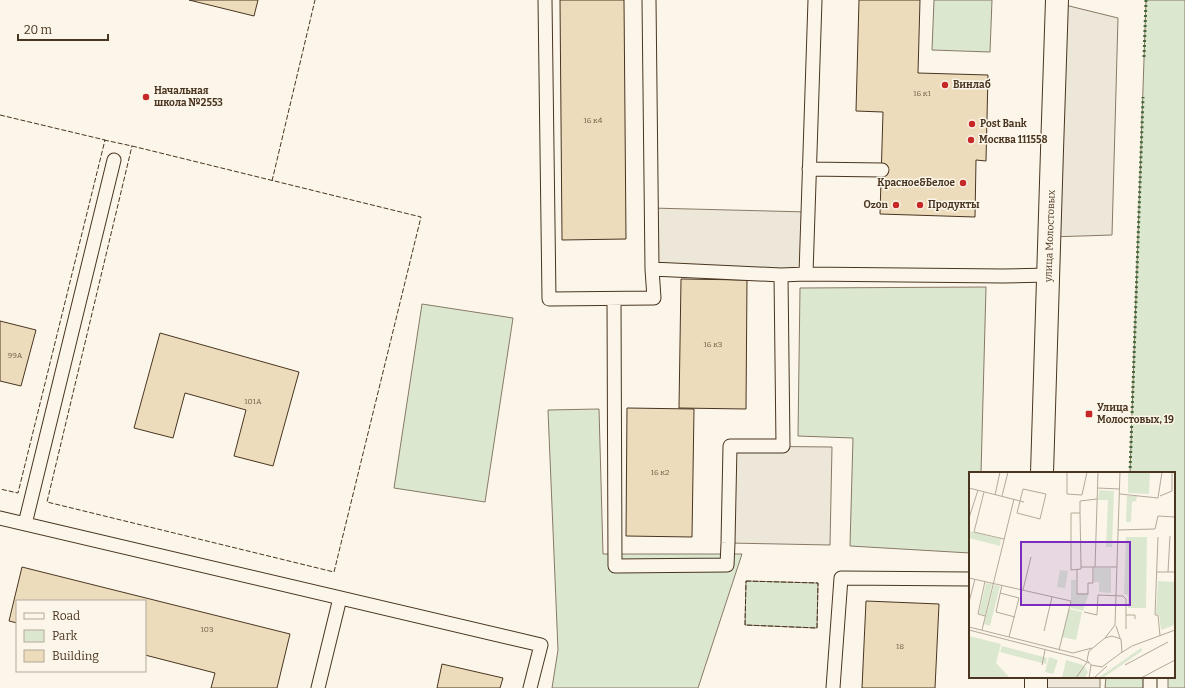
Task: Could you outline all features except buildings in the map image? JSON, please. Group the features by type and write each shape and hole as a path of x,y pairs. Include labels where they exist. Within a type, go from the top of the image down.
{"street":[{"name":"улица Молостовых","path":"1042,472 1058,0"}],"lane":[{"path":"545,0 549,299 654,298 652,269 649,0"},
{"path":"806,274 814,0"},
{"path":"25,524 114,160"},
{"path":"809,169 882,170"},
{"path":"652,269 781,275 1049,275"},
{"path":"614,299 615,566 727,565 730,446 783,446 781,275"},
{"path":"0,518 541,645 530,688"},
{"path":"833,688 841,578 969,579"},
{"path":"318,688 340,598"}],"green space":[{"path":"934,0 992,0 990,52 932,50"},
{"path":"1146,0 1185,0 1185,688 1168,688 1168,678 1175,678 1175,472 1130,472"},
{"path":"986,287 981,472 969,472 969,553 850,546 853,438 798,436 800,288"},
{"path":"422,304 513,318 485,502 394,488"},
{"path":"599,409 603,554 742,554 698,688 552,688 558,650 548,410"},
{"path":"746,581 818,583 817,628 745,625"},
{"path":"1106,678 1145,678 1145,688 1105,688"}],"shaded area":[{"path":"1057,3 1118,18 1112,235 1050,237"},
{"path":"651,208 808,212 806,274 652,269"},
{"path":"730,446 832,447 830,545 728,543"},
{"path":"1036,678 1100,678 1100,688 1036,688"}],"hedge":[{"path":"1144,57 1146,0"},
{"path":"1130,472 1143,97"}],"fence":[{"path":"272,181 315,0"},
{"path":"0,115 105,140 18,493 0,489"},
{"path":"104,140 132,146"},
{"path":"132,146 421,217 334,572 47,502 132,146"},
{"path":"746,581 818,583 817,628 745,625 746,581"}],"place":[{"name":"Винлаб","path":"945,85"},
{"name":"Начальная школа №2553","path":"146,97"},
{"name":"Post Bank","path":"972,124"},
{"name":"Москва 111558","path":"971,140"},
{"name":"Красное&Белое","path":"963,183"},
{"name":"Ozon","path":"896,205"},
{"name":"Продукты","path":"920,205"},
{"name":"Улица Молостовых, 19","path":"1089,414"}]}
